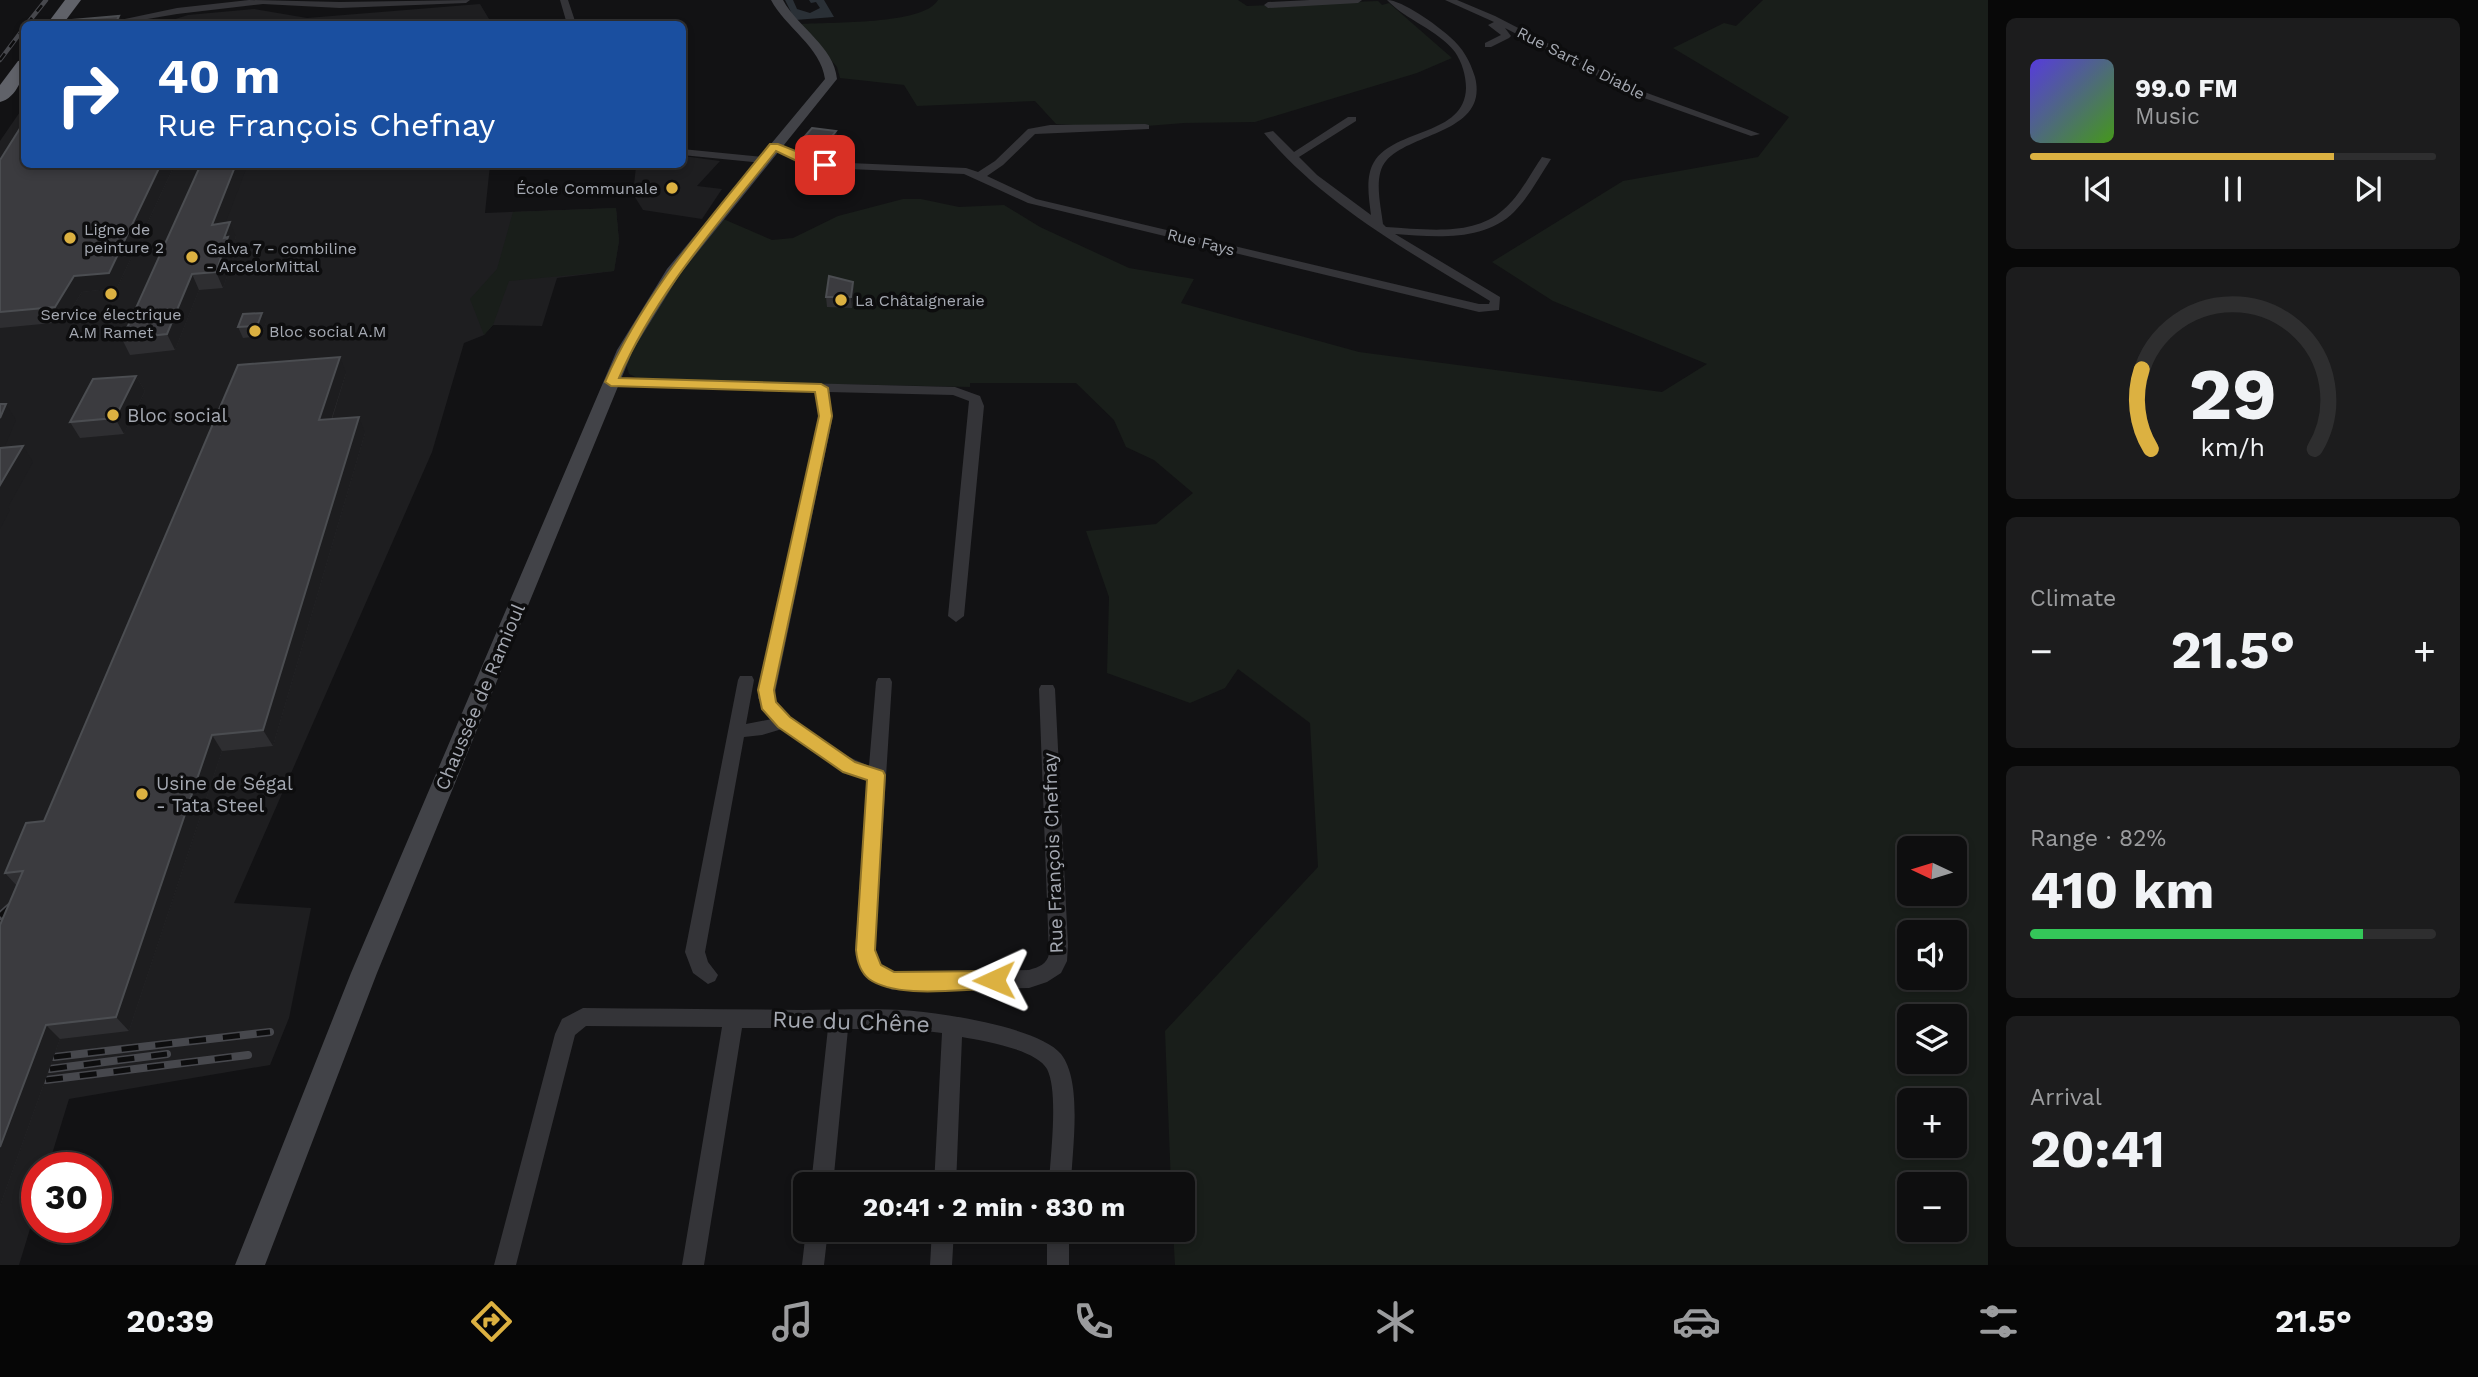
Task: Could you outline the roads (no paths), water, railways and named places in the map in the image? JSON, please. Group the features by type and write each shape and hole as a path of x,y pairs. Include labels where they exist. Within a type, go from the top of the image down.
{"highway":[{"path":"56,21 73,0"},
{"path":"71,21 86,0"},
{"path":"0,97 21,69"},
{"path":"0,117 21,89"}],"main road":[{"name":"Chaussée de Ramioul","path":"250,1265 364,973 625,350 664,284 774,146 829,84 832,72 812,44 786,18 777,0"}],"street":[{"path":"177,0 177,11"},
{"path":"122,21 177,11 263,1 342,3 466,0"},
{"path":"564,0 571,21"},
{"path":"1268,5 1358,0"},
{"path":"1380,227 1375,171 1382,158 1444,127 1470,105 1473,90 1468,68 1455,46 1391,0"},
{"name":"Rue Sart le Diable","path":"1449,0 1492,18 1633,91 1755,134"},
{"path":"1477,13 1506,36 1488,45"},
{"path":"1293,157 1352,119"},
{"path":"980,176 999,163 1032,131 1051,128 1145,127"},
{"path":"1269,133 1312,177 1380,227 1430,233 1492,225 1508,212 1546,159"},
{"name":"Rue Fays","path":"774,146 806,162 825,165 952,169 980,176 1032,201 1479,308 1495,307 1496,300 1394,239 1380,227"},
{"path":"686,152 763,160"},
{"path":"611,382 959,392 972,397 976,402 956,616"},
{"path":"821,388 825,416 766,690 771,711 784,722 849,767 876,775"},
{"path":"708,975 700,967 695,952 746,680"},
{"name":"Rue François Chefnay","path":"884,682 865,950 867,961 874,972 892,981 1019,980 1046,974 1056,965 1059,958 1047,689"},
{"path":"737,731 762,729 784,722"},
{"name":"Rue du Chêne","path":"505,1265 565,1034 569,1026 583,1017 927,1021 1021,1041 1053,1060 1062,1091 1060,1172"},
{"path":"693,1265 734,1018"},
{"path":"823,1172 839,1019"},
{"path":"946,1172 952,1027"},
{"path":"813,1265 816,1242"},
{"path":"941,1265 942,1242"},
{"path":"1058,1242 1058,1265"}],"railway":[{"path":"29,21 46,0"},
{"path":"0,60 21,32"},
{"path":"0,916 21,897"},
{"path":"54,1057 270,1032"},
{"path":"50,1069 167,1054"},
{"path":"46,1080 248,1055"}],"place":[{"name":"École Communale","path":"672,188"},
{"name":"Ligne de peinture 2","path":"70,238"},
{"name":"Galva 7 - combiline - ArcelorMittal","path":"192,257"},
{"name":"Service électrique A.M Ramet","path":"111,294"},
{"name":"La Châtaigneraie","path":"841,300"},
{"name":"Bloc social A.M","path":"255,331"},
{"name":"Bloc social","path":"113,415"},
{"name":"Usine de Ségal - Tata Steel","path":"142,794"}]}
